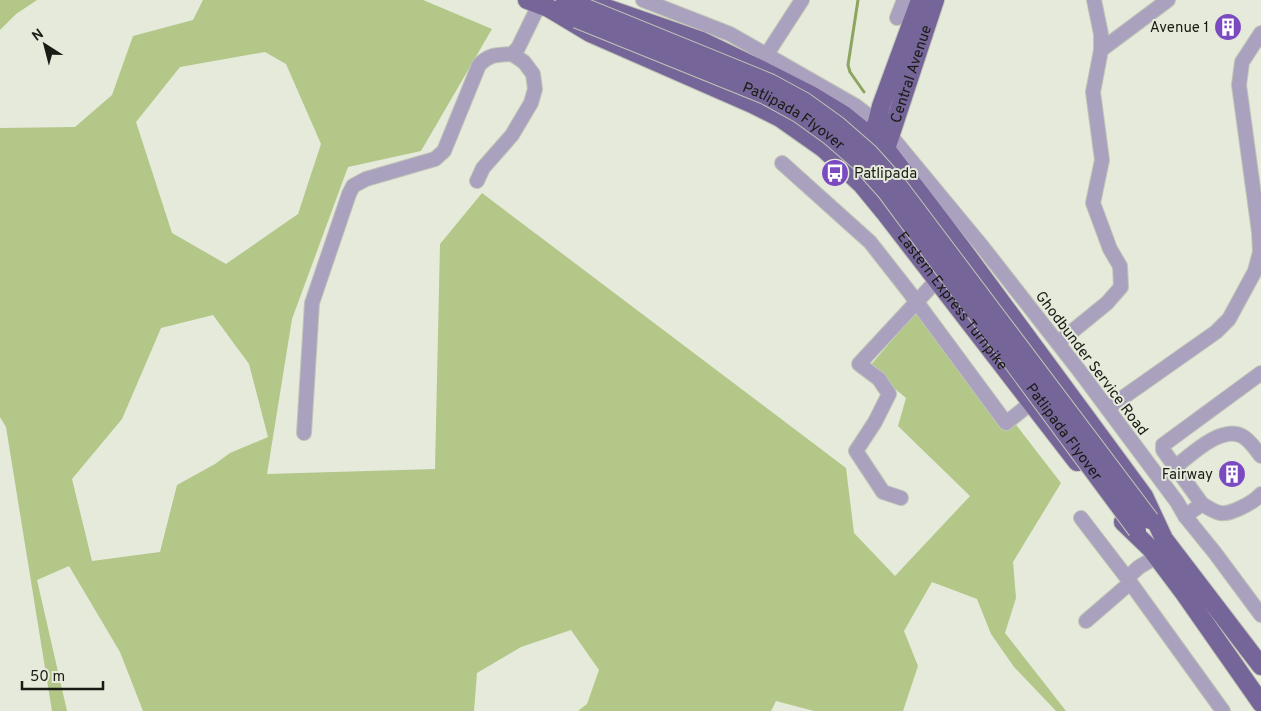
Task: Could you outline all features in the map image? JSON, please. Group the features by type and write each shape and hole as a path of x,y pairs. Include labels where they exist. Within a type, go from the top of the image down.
{"main road":[{"name":"Central Avenue","path":"857,180 920,0"},
{"name":"Central Avenue","path":"857,180 888,142 935,0"},
{"name":"Eastern Express Turnpike","path":"539,4 590,33 780,118 824,149 857,180 937,280 1120,519 1157,548 1261,666"},
{"name":"Patlipada Flyover","path":"539,4 575,6 770,83 804,102 837,125 868,153 902,191 1143,525 1157,548"},
{"name":"Eastern Express Turnpike","path":"575,6 598,4 702,41 764,70 844,115 874,129 888,142 963,250 1144,496 1157,548 1184,593 1261,703"}],"street":[{"path":"643,0 730,34 767,54 856,106 874,129"},
{"path":"767,54 802,0"},
{"path":"897,18 904,0"},
{"path":"1058,343 1107,303 1121,287 1120,266 1110,249 1093,204 1102,160 1093,92 1101,50 1101,34 1094,0"},
{"path":"1101,50 1168,0"},
{"path":"304,433 312,303 353,186 366,179 435,159 444,151 478,65 484,59 492,56 512,54 518,48 539,4"},
{"path":"1108,408 1216,332 1229,319 1255,271 1260,252 1259,232 1239,85 1242,62 1261,33"},
{"path":"477,181 483,168 512,135 531,103 535,89 533,74 524,62 512,54"},
{"name":"Ghodbunder Service Road","path":"888,142 981,246 1058,343 1108,408 1177,502 1185,516 1261,615"},
{"path":"782,163 870,242 1006,423 1031,403"},
{"path":"901,498 883,492 856,451 876,422 889,394 879,379 860,364 937,280"},
{"path":"1261,373 1163,445 1163,450 1202,504 1221,513 1234,511 1258,498 1261,494"},
{"path":"1175,467 1214,438 1235,433 1244,437 1261,456"},
{"path":"1185,516 1202,504"},
{"path":"1081,518 1223,711"},
{"path":"1086,621 1128,580 1157,548"}],"green space":[{"path":"0,0 37,0 16,14 0,30"},
{"path":"203,0 423,0 492,29 421,151 348,167 292,319 267,474 435,469 440,244 482,193 846,468 854,533 895,576 970,496 898,426 906,398 869,367 923,304 1061,483 1013,562 1016,598 1005,633 1066,711 1056,711 1014,667 991,634 977,599 932,582 904,631 918,666 903,711 814,711 776,701 771,711 578,711 587,704 599,670 571,630 521,647 477,673 474,711 143,711 120,652 69,566 37,580 67,711 52,711 6,427 0,417 0,128 75,127 112,95 133,36 193,20","holes":["265,52 286,64 321,144 298,214 226,264 172,233 136,122 180,67","213,315 249,364 268,437 230,453 215,464 177,485 160,552 92,561 72,479 122,419 161,328"]}],"waterway":[{"path":"858,0 848,65 850,72 864,92"}],"place":[{"name":"Avenue 1","path":"1228,27"},
{"name":"Patlipada","path":"835,173"},
{"name":"Fairway","path":"1232,474"}]}
